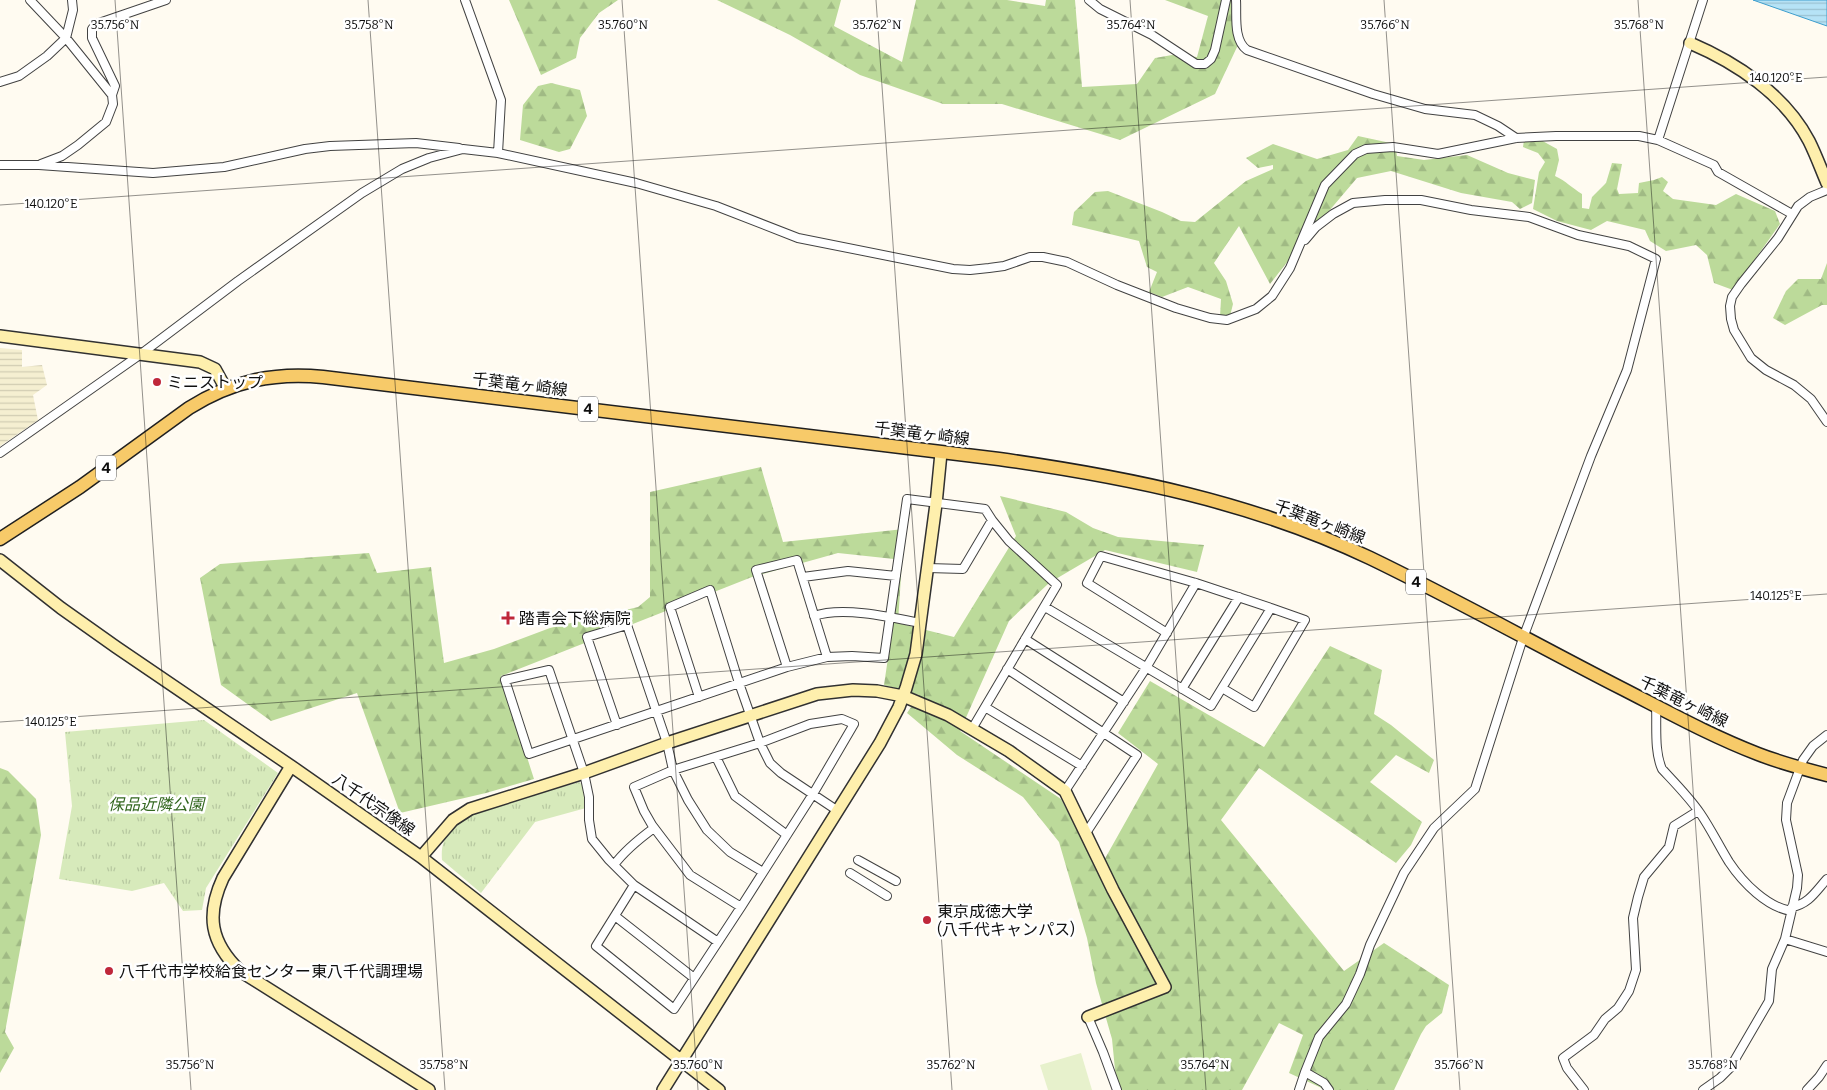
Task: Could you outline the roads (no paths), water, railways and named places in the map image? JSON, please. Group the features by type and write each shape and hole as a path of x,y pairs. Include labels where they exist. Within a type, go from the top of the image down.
{"main road":[{"name":"千葉竜ヶ崎線","path":"0,539 80,486 208,396 246,382 278,376 306,375 999,459 1110,476 1183,492 1244,510 1326,539 1370,558 1700,729 1758,754 1827,775"}],"street":[{"path":"30,0 66,38 112,95"},
{"path":"0,82 19,76 47,56 66,38 73,10 72,0"},
{"path":"39,165 70,151 106,122 113,104 112,95 115,86 92,38 92,29 96,24 166,0"},
{"path":"465,0 501,100 498,152"},
{"path":"1089,0 1100,9 1152,36 1196,64 1205,64 1215,50 1226,0"},
{"path":"1236,0 1238,38 1241,46 1247,50 1373,94 1425,109 1475,115 1498,126 1516,138"},
{"path":"1658,140 1703,0"},
{"path":"1690,43 1741,70 1781,102 1809,140 1827,184"},
{"path":"0,165 39,165 153,173 224,167 305,149 330,146 416,144 498,152 636,183 716,206 798,238 952,268 970,270 1004,266 1030,257 1043,257 1067,262 1117,285 1176,308 1210,318 1227,320 1256,309 1272,296 1290,268 1325,185 1355,154 1366,149 1393,147 1438,154 1516,138 1602,135 1646,137 1658,140 1714,165 1718,172 1792,214"},
{"path":"0,453 141,354 212,299 362,193 402,169 429,158 463,149"},
{"path":"1827,190 1810,197 1792,214 1778,238 1732,297 1730,306 1731,319 1741,343 1752,358 1766,370 1794,385 1812,399 1827,422"},
{"path":"1299,247 1316,227 1352,203 1385,200 1421,200 1471,210 1529,217 1578,235 1629,246 1656,259 1627,370 1591,456 1523,638 1475,789 1434,828 1404,873 1370,945 1360,974 1346,1004 1319,1037 1299,1090"},
{"path":"0,336 200,362 215,369 226,389"},
{"path":"663,1090 888,730 903,696 916,654 941,453"},
{"path":"718,942 634,885 592,839 589,820 589,796 584,773 572,740 549,670 505,680 529,754 572,740 656,712 787,667 827,657 884,658 907,499 985,509 1008,542 1057,585 972,729"},
{"path":"928,568 962,569 992,520"},
{"path":"1167,633 1087,583 1101,556 1196,582 1305,620 1254,707 1222,688"},
{"name":"八千代宗像線","path":"0,560 61,608 116,647 292,766 421,857 719,1090"},
{"path":"787,667 756,570 797,560 827,657"},
{"path":"803,578 848,570 896,576"},
{"path":"1065,791 1146,668 1196,582"},
{"path":"699,697 670,607 710,590 739,683 760,743 770,763 781,773 838,811"},
{"path":"1182,689 1239,597"},
{"path":"1045,607 1212,706 1271,608"},
{"path":"814,616 827,611 890,617 920,623"},
{"path":"617,725 587,637 628,625 674,770 688,800 707,830 730,852 764,872"},
{"path":"1025,639 1124,702"},
{"path":"1007,669 1137,755 1086,834"},
{"path":"421,857 453,820 470,809 584,773 666,743 751,717 817,694 853,690 877,691 903,696 972,729 1009,751 1065,791 1113,890 1165,986 1088,1017 1117,1090"},
{"path":"1656,706 1657,746 1662,769 1714,833 1729,862 1739,875 1765,899 1781,909 1792,909 1801,905 1810,899 1827,879"},
{"path":"985,707 1082,766"},
{"path":"634,885 596,946 674,1009 764,872 854,724 842,718 810,724 760,743 674,770 634,787 644,811 654,828 690,875 741,907"},
{"path":"1703,1090 1730,1068 1769,1001 1772,969 1785,939 1798,888 1798,876 1786,820 1787,803 1799,768 1808,752 1827,735"},
{"path":"716,757 735,796 787,835"},
{"path":"292,766 220,885 213,903 216,938 228,960 240,971 429,1090"},
{"path":"1584,1090 1567,1068 1562,1058 1594,1035 1605,1019 1618,1008 1629,991 1636,970 1634,918 1644,877 1668,847 1674,826 1698,811"},
{"path":"614,865 622,854 637,840 654,828"},
{"path":"858,860 896,881"},
{"path":"850,873 887,896"},
{"path":"615,916 694,978"},
{"path":"1785,939 1827,952"},
{"path":"1806,1090 1819,1077 1827,1065"},
{"path":"1305,1072 1324,1083 1329,1090"}],"water":[{"path":"1753,0 1827,0 1827,26"}],"place":[{"name":"ミニストップ","path":"157,382"},
{"name":"踏青会下総病院","path":"508,618"},
{"name":"東京成徳大学 (八千代キャンパス)","path":"927,920"},
{"name":"八千代市学校給食センター東八千代調理場","path":"109,971"}],"park label":[{"name":"保品近隣公園","path":"156,804"}]}
